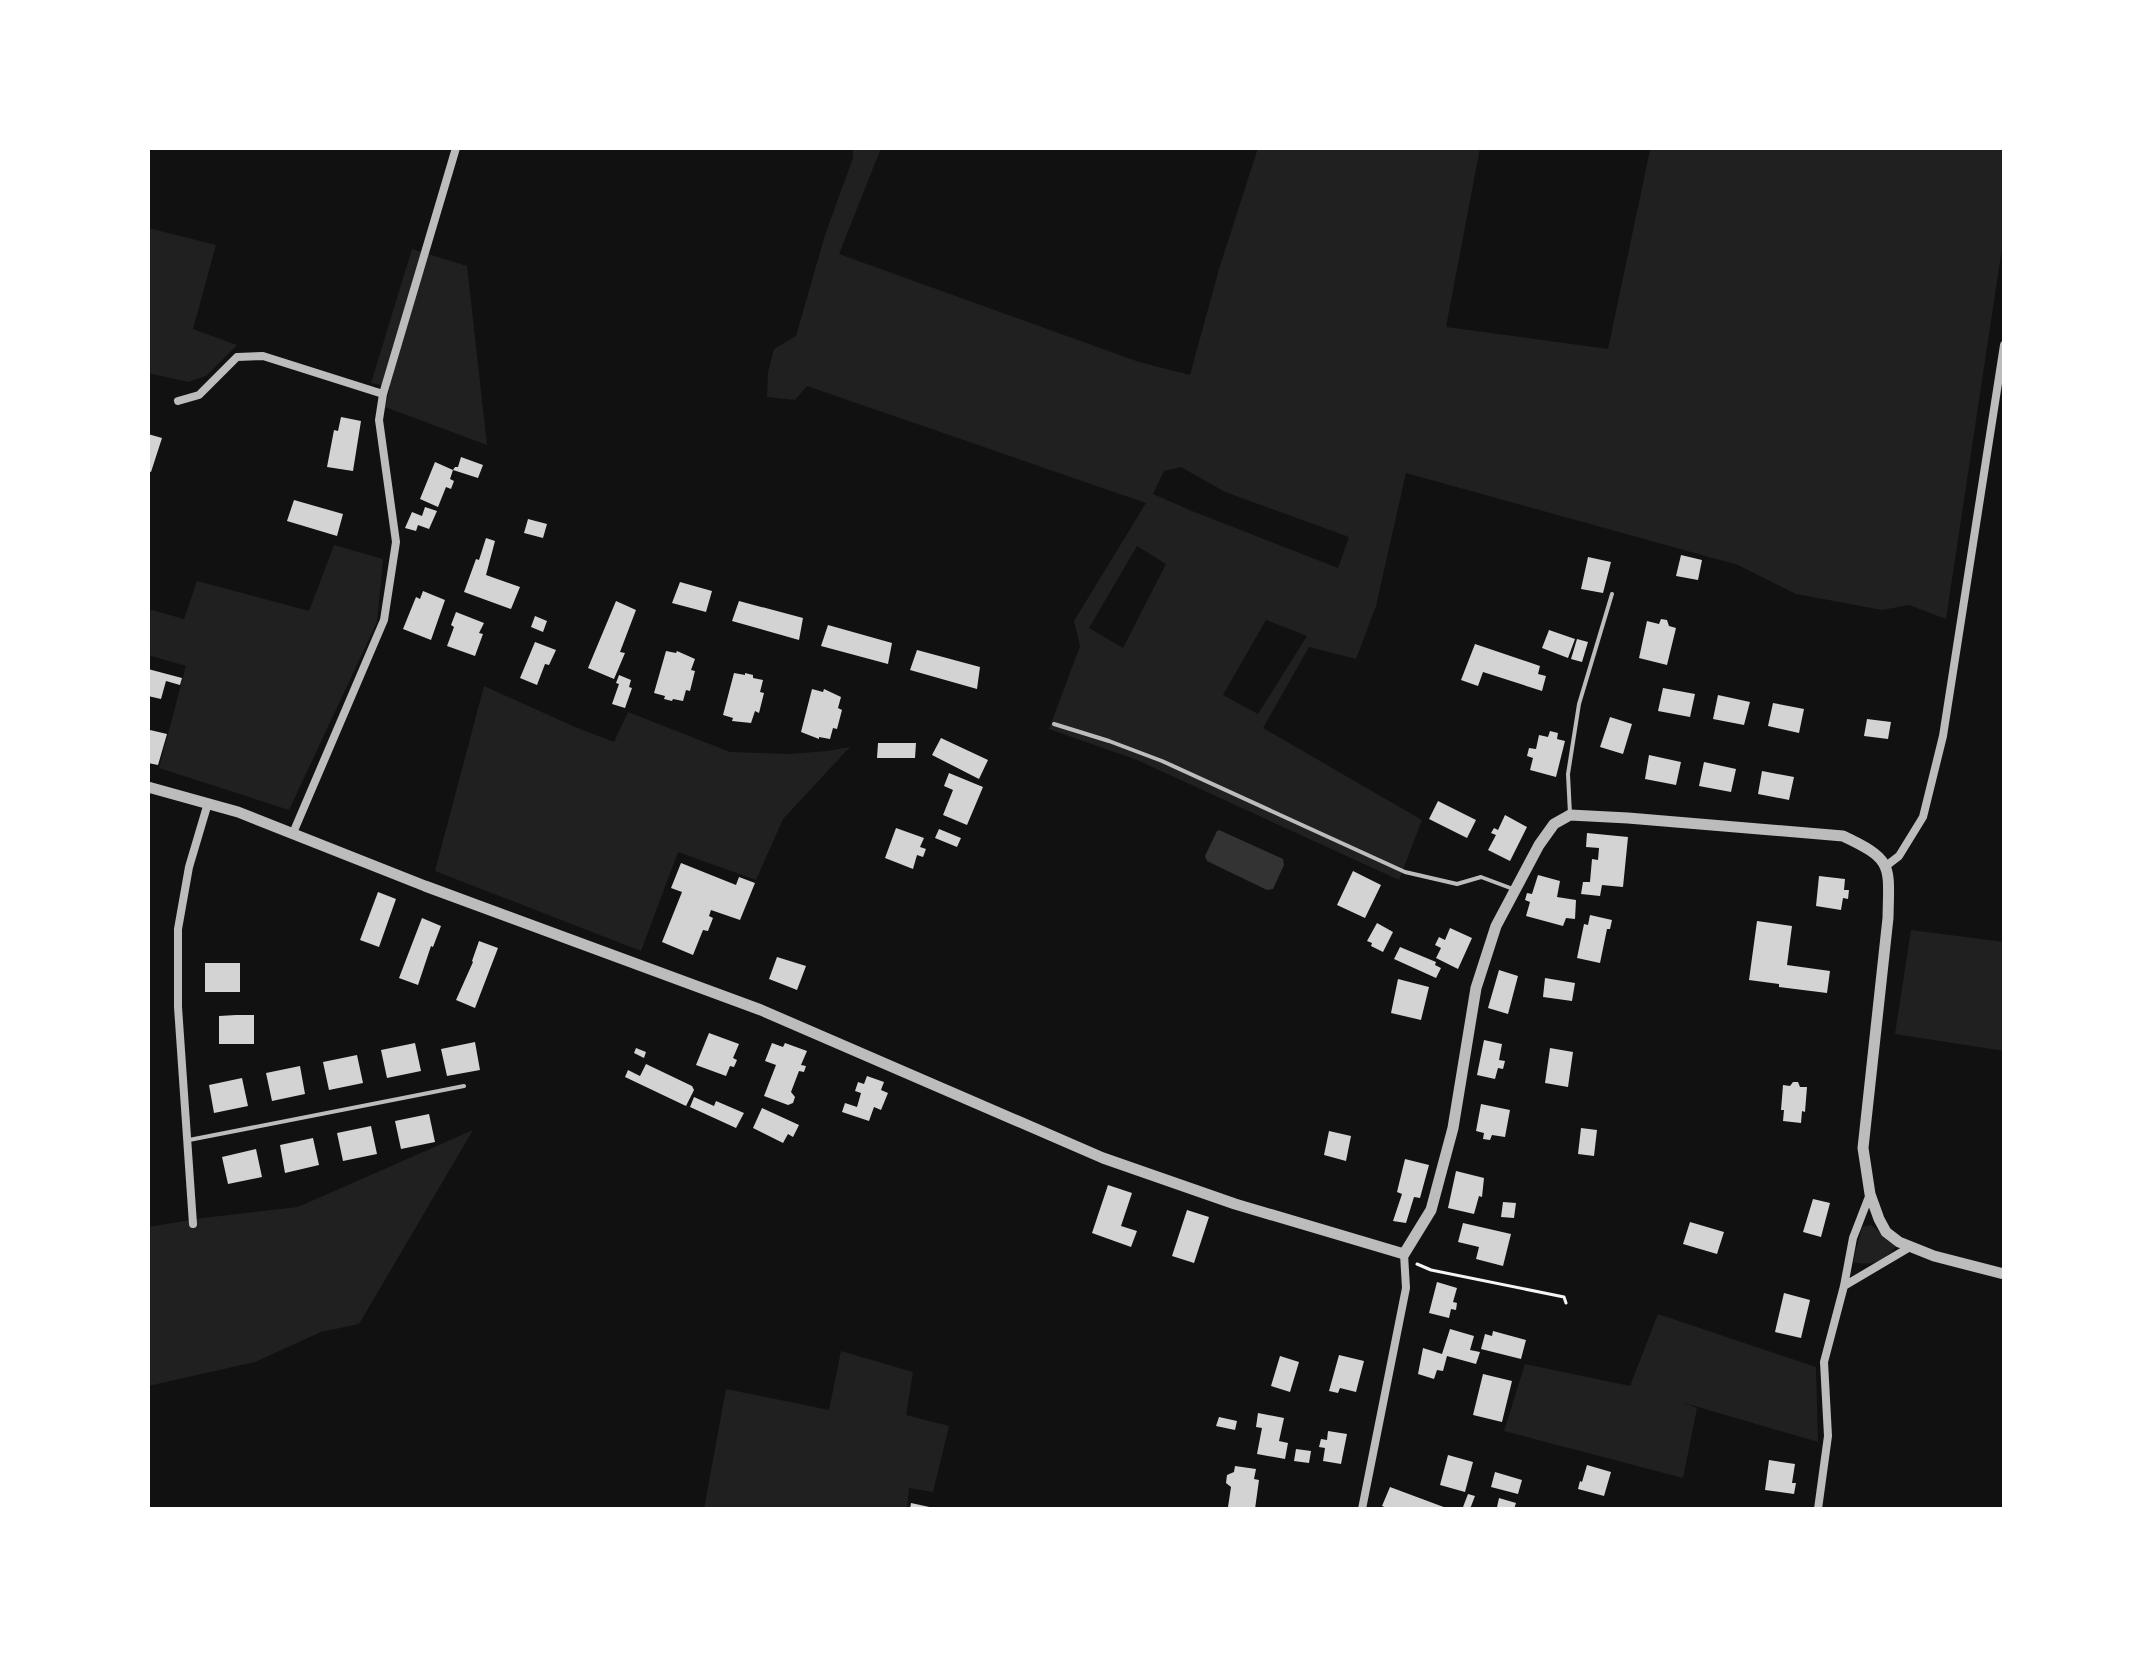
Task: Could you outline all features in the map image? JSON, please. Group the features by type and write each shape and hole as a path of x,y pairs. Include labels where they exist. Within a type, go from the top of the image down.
{"street":[{"path":"293,833 384,620 396,542 379,420 383,394 456,148"},
{"path":"1886,866 1899,856 1923,817 1943,736 2004,345"},
{"path":"178,401 199,395 237,357 263,356 383,394"},
{"path":"148,787 208,803 293,833 425,886 761,1010 1103,1158 1235,1204 1404,1254"},
{"path":"193,1224 178,1007 178,929 189,867 208,803"},
{"path":"1362,1509 1406,1288 1404,1254 1431,1210 1453,1128 1476,988 1496,926 1515,889 1554,824 1570,815 1843,836 1870,849 1886,866 1889,886 1863,1148 1870,1194 1886,1232 1899,1242 1934,1256 2004,1274"},
{"path":"1818,1509 1828,1436 1824,1362 1853,1238 1870,1194"},
{"path":"1844,1286 1910,1247"}],"lane":[{"path":"1570,815 1568,774 1579,704 1612,594"},
{"path":"1054,724 1162,761 1405,872 1457,884 1481,877 1515,889"},
{"path":"187,1141 464,1086"}],"path":[{"path":"1413,1263 1431,1270 1564,1297 1566,1303"}],"shaded area":[{"path":"853,148 881,148 839,254 1139,362 1190,375 1219,269 1258,148 1480,148 1446,327 1608,349 1650,150 1640,148 2004,148 2004,235 1946,619 1909,605 1882,610 1796,594 1738,565 1406,473 1376,606 1356,659 1309,647 1263,728 1422,820 1399,880 1137,760 1049,729 1080,646 1074,621 1146,503 807,386 795,400 767,397 768,372 774,349 796,336 825,235 853,158","holes":["1181,467 1225,492 1349,537 1338,568 1153,494 1164,471","1137,546 1166,564 1123,648 1089,628","1266,620 1307,636 1258,714 1223,695"]},
{"path":"148,228 216,245 193,329 237,345 206,376 188,382 148,373"},
{"path":"412,249 467,266 487,445 385,407 390,387 371,383"},
{"path":"334,545 383,559 377,622 289,810 159,768 186,666 148,655 148,609 184,619 197,581 309,611"},
{"path":"484,686 614,742 628,712 730,752 790,754 850,747 783,819 756,880 678,852 641,951 435,871"},
{"path":"1219,830 1283,859 1284,865 1273,889 1267,890 1207,861 1205,856"},
{"path":"1911,930 2004,942 2004,1051 1895,1034"},
{"path":"473,1130 359,1324 321,1332 255,1362 148,1386 148,1227 298,1207"},
{"path":"1871,1225 1896,1246 1877,1262 1853,1262 1862,1227"},
{"path":"1658,1314 1816,1367 1818,1442 1681,1402 1697,1408 1683,1478 1504,1431 1525,1364 1630,1386"},
{"path":"841,1351 913,1372 906,1415 949,1426 933,1492 909,1488 907,1509 704,1509 726,1389 829,1410"}],"building":[{"path":"341,417 361,421 353,471 327,467 334,430 338,431"},
{"path":"148,434 162,438 151,472 148,471"},
{"path":"461,457 483,465 478,478 453,470 458,467"},
{"path":"435,462 453,470 451,489 446,487 438,507 420,499"},
{"path":"294,500 343,514 337,536 287,521"},
{"path":"425,507 437,511 429,529 418,525 416,531 405,528 412,512 422,516"},
{"path":"528,519 547,524 543,538 524,533"},
{"path":"486,538 495,541 486,575 520,587 511,609 464,592"},
{"path":"1681,555 1702,560 1698,580 1676,576"},
{"path":"1588,557 1611,562 1603,593 1581,589"},
{"path":"680,582 712,591 706,612 672,603"},
{"path":"423,591 445,600 431,640 403,629 416,597 420,599"},
{"path":"616,601 636,610 620,652 625,653 614,679 588,668"},
{"path":"739,601 803,618 799,640 732,621"},
{"path":"456,612 484,623 475,656 447,646"},
{"path":"535,616 547,621 543,632 531,627"},
{"path":"1661,619 1676,628 1667,665 1639,658 1647,621 1659,624"},
{"path":"828,625 892,643 888,664 821,646"},
{"path":"1549,630 1575,639 1568,658 1542,648"},
{"path":"1577,639 1588,642 1582,662 1571,659"},
{"path":"535,642 556,650 549,665 545,664 537,685 520,678"},
{"path":"1475,644 1540,666 1538,674 1546,676 1542,691 1483,672 1478,686 1461,680"},
{"path":"917,650 980,667 977,689 910,670"},
{"path":"666,651 677,651 695,659 690,691 686,690 683,701 664,699 665,696 654,693"},
{"path":"148,669 182,678 180,685 166,681 161,699 148,696"},
{"path":"734,673 745,673 763,680 760,692 764,693 759,713 755,711 751,723 732,721 733,718 723,715"},
{"path":"619,675 631,680 629,687 632,688 625,708 612,704"},
{"path":"1663,688 1695,694 1690,717 1658,711"},
{"path":"812,689 823,692 824,689 841,697 838,708 842,710 837,729 833,728 830,739 819,739 801,732"},
{"path":"1718,695 1750,702 1744,725 1713,719"},
{"path":"1773,703 1804,709 1799,733 1768,726"},
{"path":"1610,717 1632,724 1623,754 1600,747"},
{"path":"1867,719 1891,722 1888,739 1864,736"},
{"path":"150,730 167,734 158,765 148,763"},
{"path":"1550,731 1558,733 1557,739 1565,741 1556,777 1530,770 1533,758 1527,756 1529,748 1536,749 1539,735 1548,737"},
{"path":"941,738 988,760 979,779 932,755"},
{"path":"878,743 916,743 915,758 877,758"},
{"path":"1649,755 1681,762 1676,785 1645,779"},
{"path":"1704,762 1736,769 1731,792 1699,786"},
{"path":"1762,771 1794,777 1789,800 1758,794"},
{"path":"949,773 983,787 967,825 943,815 953,790 944,786"},
{"path":"1438,801 1476,820 1467,838 1429,819"},
{"path":"1505,815 1527,827 1510,861 1488,850 1496,835 1491,833 1494,828 1498,830"},
{"path":"896,828 924,838 920,847 926,849 923,857 917,855 913,869 885,858"},
{"path":"939,829 961,838 957,847 935,838"},
{"path":"1587,833 1628,837 1623,887 1602,885 1600,896 1581,894 1583,882 1590,882 1592,859 1598,860 1599,848 1586,847"},
{"path":"681,863 736,885 739,877 755,883 740,920 711,910 709,916 713,918 708,931 703,930 693,955 662,942 682,892 671,888"},
{"path":"1353,871 1381,885 1365,918 1337,905"},
{"path":"1538,875 1560,881 1557,897 1576,900 1575,919 1566,918 1563,926 1526,916 1530,902 1525,900 1527,893 1532,894"},
{"path":"1819,876 1845,879 1844,890 1849,890 1848,899 1843,898 1841,910 1816,906"},
{"path":"378,892 396,899 379,947 360,940"},
{"path":"1590,915 1612,920 1600,963 1577,958 1584,924 1588,925"},
{"path":"422,918 441,926 418,985 399,978"},
{"path":"1757,921 1792,926 1787,965 1830,971 1827,993 1749,980"},
{"path":"1377,923 1393,932 1383,952 1367,941"},
{"path":"1450,928 1472,938 1458,969 1436,958 1441,948 1435,945 1439,937 1445,940"},
{"path":"479,941 498,948 475,1008 456,1000"},
{"path":"1400,947 1436,962 1435,965 1441,968 1436,978 1394,959"},
{"path":"777,957 806,966 797,990 769,979"},
{"path":"205,963 240,963 240,992 205,992"},
{"path":"1499,970 1518,976 1508,1014 1488,1008"},
{"path":"1545,978 1575,983 1572,1001 1543,997"},
{"path":"1398,979 1429,987 1421,1020 1391,1013"},
{"path":"254,1015 254,1044 219,1044 219,1016"},
{"path":"709,1033 739,1044 733,1058 737,1060 726,1076 696,1065"},
{"path":"1484,1040 1502,1044 1499,1060 1505,1061 1503,1069 1498,1068 1495,1079 1477,1075"},
{"path":"475,1042 480,1070 447,1076 441,1049"},
{"path":"415,1043 421,1071 387,1078 381,1050"},
{"path":"772,1043 783,1047 785,1043 807,1051 801,1065 806,1066 804,1072 799,1071 791,1092 795,1097 793,1103 788,1105 764,1096 776,1065 765,1061"},
{"path":"636,1048 646,1052 644,1058 634,1053"},
{"path":"1550,1048 1573,1052 1568,1087 1545,1083"},
{"path":"357,1055 363,1083 329,1090 323,1062"},
{"path":"646,1064 692,1086 694,1090 686,1106 625,1077 628,1070 640,1076"},
{"path":"300,1066 305,1094 272,1101 266,1073"},
{"path":"867,1076 884,1082 881,1090 888,1093 881,1110 874,1107 869,1121 842,1112 845,1103 857,1107 861,1093 855,1091 858,1082 864,1084"},
{"path":"242,1078 248,1106 214,1113 209,1085"},
{"path":"1793,1082 1807,1087 1801,1123 1783,1121 1783,1085 1790,1086"},
{"path":"694,1097 714,1106 716,1101 744,1113 736,1128 690,1107"},
{"path":"1481,1104 1510,1110 1505,1137 1492,1135 1490,1140 1483,1139 1484,1133 1476,1131"},
{"path":"762,1108 799,1125 793,1137 788,1134 783,1143 753,1128"},
{"path":"429,1114 435,1142 401,1149 395,1121"},
{"path":"371,1126 377,1154 343,1161 337,1133"},
{"path":"1581,1128 1597,1130 1594,1156 1578,1154"},
{"path":"1329,1131 1351,1136 1346,1161 1324,1155"},
{"path":"313,1138 319,1165 285,1173 280,1145"},
{"path":"256,1149 262,1177 228,1184 222,1157"},
{"path":"1405,1159 1429,1165 1420,1198 1414,1197 1406,1223 1393,1221 1402,1194 1397,1192"},
{"path":"1456,1171 1484,1178 1482,1197 1479,1196 1474,1214 1448,1208"},
{"path":"1108,1185 1132,1193 1121,1226 1137,1231 1131,1247 1092,1233"},
{"path":"1813,1199 1830,1203 1821,1237 1803,1232"},
{"path":"1503,1202 1516,1203 1514,1218 1501,1217"},
{"path":"1187,1210 1209,1217 1194,1263 1172,1256"},
{"path":"1690,1222 1724,1232 1717,1254 1683,1244"},
{"path":"1463,1223 1511,1234 1503,1266 1476,1259 1479,1247 1458,1242"},
{"path":"1437,1282 1457,1288 1453,1302 1457,1303 1456,1310 1451,1309 1449,1318 1429,1313"},
{"path":"1784,1293 1810,1300 1801,1338 1775,1332"},
{"path":"1450,1329 1474,1336 1470,1350 1480,1352 1476,1364 1447,1356 1443,1371 1437,1370 1434,1379 1418,1374 1423,1348 1442,1354"},
{"path":"1493,1331 1526,1340 1521,1359 1481,1349 1485,1334 1492,1336"},
{"path":"1339,1355 1364,1361 1356,1392 1340,1388 1338,1393 1329,1391"},
{"path":"1280,1356 1299,1362 1290,1392 1271,1386"},
{"path":"1483,1374 1512,1381 1502,1422 1473,1415"},
{"path":"1258,1413 1284,1418 1279,1441 1288,1443 1285,1459 1257,1454 1262,1428 1256,1427"},
{"path":"1219,1417 1237,1421 1235,1430 1216,1426"},
{"path":"1328,1431 1347,1434 1341,1464 1323,1461 1325,1448 1319,1447 1321,1439 1327,1440"},
{"path":"1296,1449 1311,1451 1309,1463 1294,1461"},
{"path":"1448,1455 1473,1462 1465,1492 1440,1485"},
{"path":"1769,1460 1795,1464 1794,1494 1765,1490"},
{"path":"1587,1465 1611,1472 1604,1496 1578,1489"},
{"path":"1235,1466 1256,1469 1254,1479 1259,1480 1255,1509 1228,1507 1231,1487 1226,1483 1227,1475 1234,1472"},
{"path":"1495,1472 1522,1480 1518,1494 1491,1487"},
{"path":"1390,1487 1449,1509 1390,1509 1382,1506"},
{"path":"1468,1494 1475,1496 1470,1509 1463,1507"},
{"path":"1499,1498 1516,1503 1514,1509 1497,1507"},
{"path":"911,1503 934,1508 934,1509 910,1509"}]}
